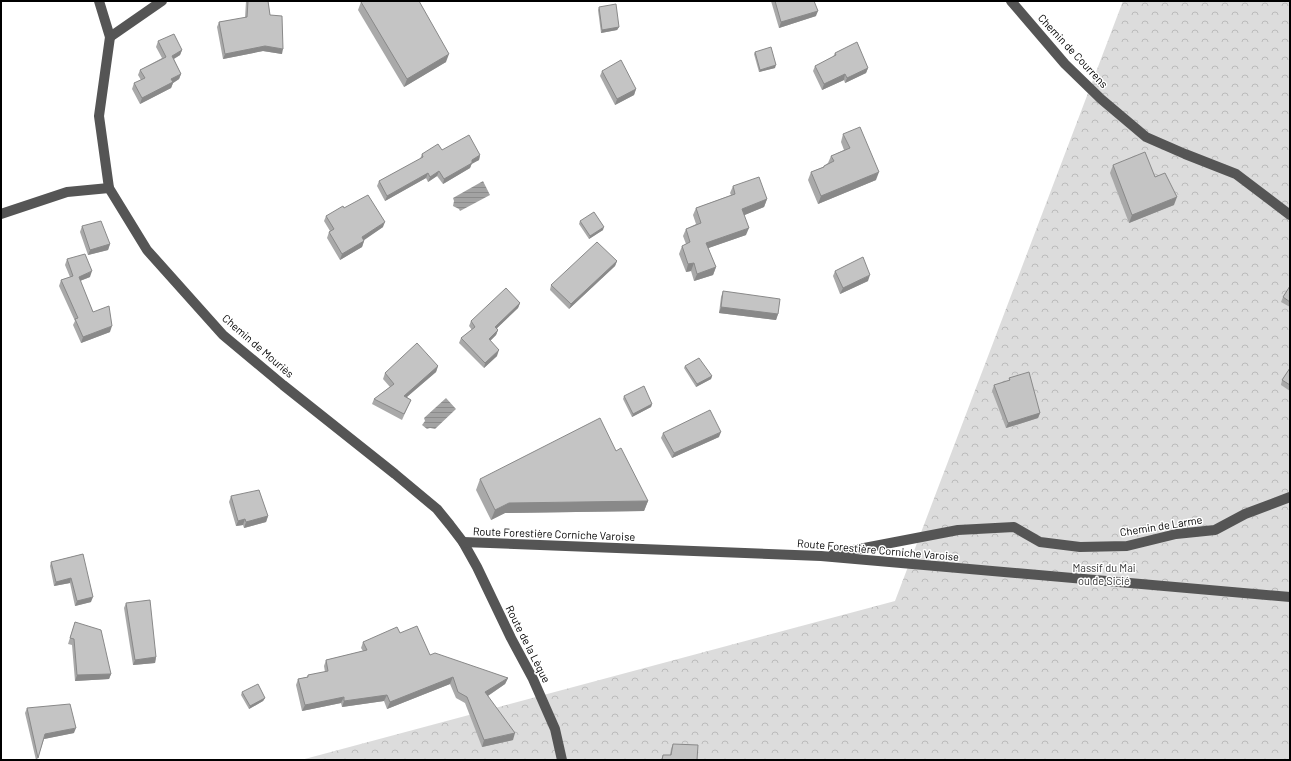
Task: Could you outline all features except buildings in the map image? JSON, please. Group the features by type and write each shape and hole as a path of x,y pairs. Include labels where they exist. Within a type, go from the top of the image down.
{"street":[{"path":"1,214 67,192 109,188 99,116 110,36 99,1"},
{"path":"110,36 162,1"},
{"name":"Chemin de Courrens","path":"1012,1 1065,64 1101,99 1146,137 1236,174 1290,215"},
{"name":"Chemin de Mouriès","path":"109,188 147,250 223,335 282,385 437,509 463,542"},
{"name":"Chemin de Larme","path":"821,556 958,530 1014,527 1040,542 1080,547 1127,546 1176,534 1215,530 1245,514 1290,497"},
{"name":"Route Forestière Corniche Varoise","path":"463,542 821,556 1290,597"},
{"name":"Route de la Lèque","path":"463,542 533,679 555,729 562,760"}],"green space":[{"name":"Massif du Mai ou de Sicié","path":"1123,1 1290,1 1290,760 301,760 895,601"}],"shaded area":[{"path":"483,181 490,195 460,211 453,206 453,198"},
{"path":"446,398 456,409 435,429 427,429 422,425 425,421 424,418"}]}
